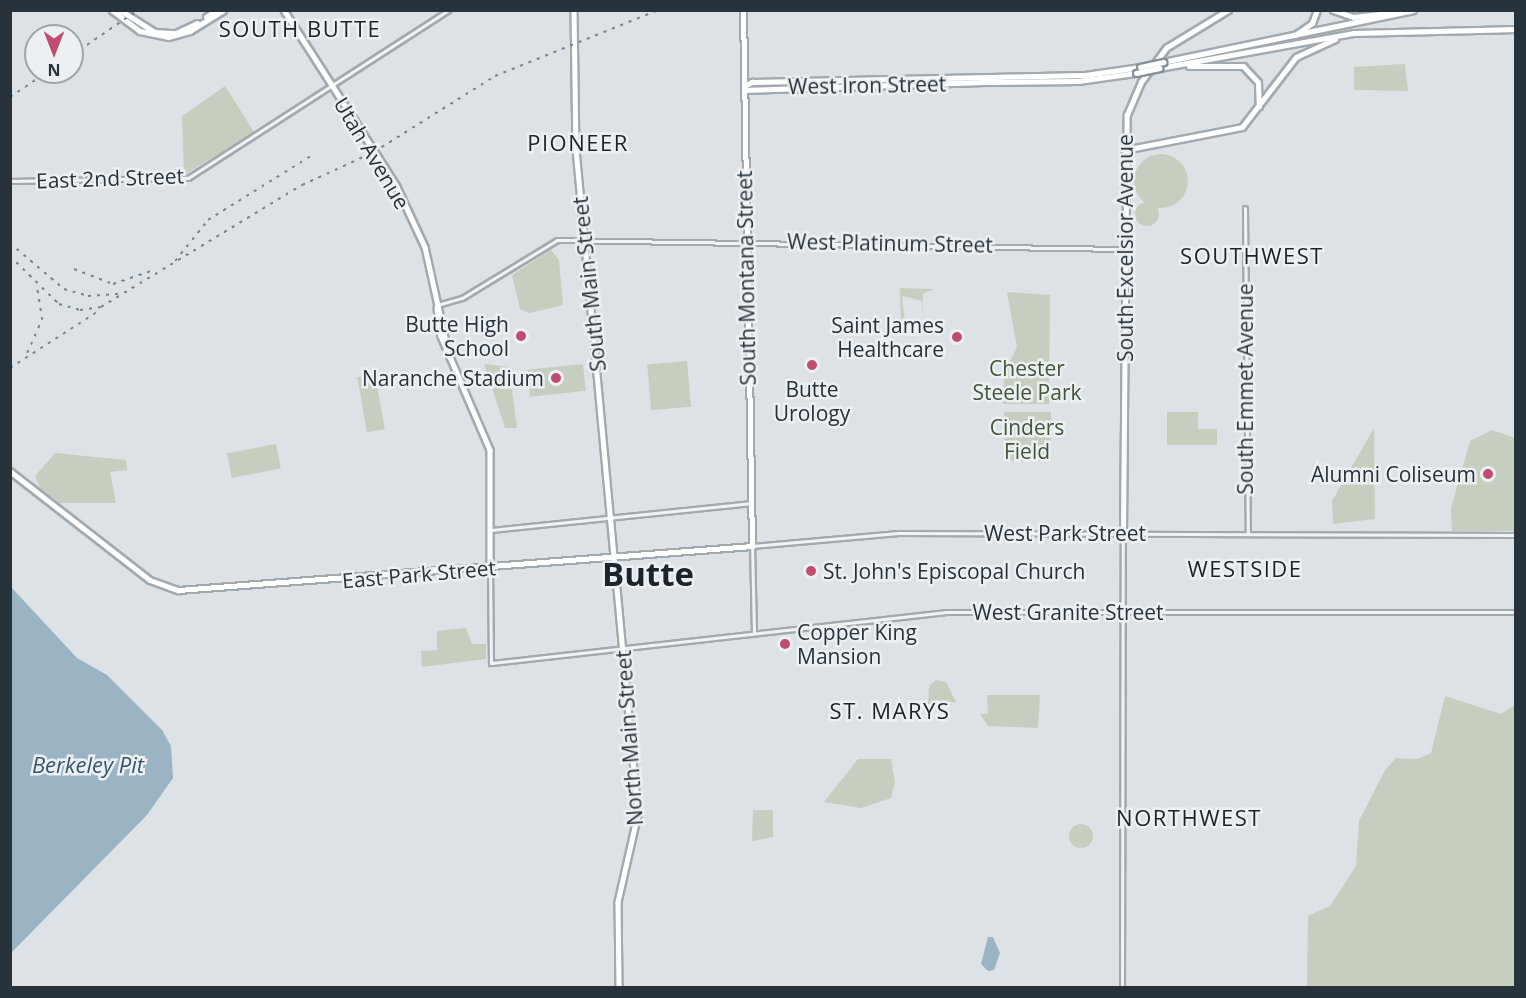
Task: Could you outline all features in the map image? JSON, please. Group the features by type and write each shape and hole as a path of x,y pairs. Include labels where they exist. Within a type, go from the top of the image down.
{"highway":[{"path":"1246,47 1299,33 1317,10"},
{"path":"1333,10 1358,17 1405,10"},
{"path":"990,80 1136,73 1413,10"},
{"path":"1160,66 1375,32 1515,29"},
{"path":"1124,150 1242,127 1258,110 1299,54 1323,42 1375,32"},
{"path":"990,80 1085,75 1140,67 1243,66 1258,82 1258,110"}],"main road":[{"path":"112,10 155,32 176,33 217,10"},
{"path":"119,10 127,18 168,37 190,31 223,10"},
{"name":"Utah Avenue","path":"284,10 406,206 425,247 446,342"},
{"name":"South Main Street","path":"574,10 576,149 615,558"},
{"name":"South Montana Street","path":"743,10 744,242 752,546"},
{"name":"South Excelsior Avenue","path":"1123,532 1124,150 1129,107 1154,62 1179,37 1228,10"},
{"name":"West Iron Street","path":"744,88 990,80"},
{"name":"Utah Avenue","path":"437,305 441,336 446,342"},
{"path":"446,342 490,450 490,568"},
{"name":"East Park Street","path":"10,471 142,574 169,589 224,590 615,558"},
{"name":"West Park Street","path":"615,558 752,546"},
{"name":"North Main Street","path":"615,558 638,814 618,897 619,987"}],"street":[{"name":"East 2nd Street","path":"10,181 188,178 333,87 449,10"},
{"name":"South Emmet Avenue","path":"1245,208 1248,533"},
{"name":"West Platinum Street","path":"437,305 462,298 545,244 584,241 744,242 1124,249"},
{"path":"490,530 751,503"},
{"path":"1122,987 1123,532"},
{"name":"West Park Street","path":"752,546 893,533 1515,535"},
{"path":"752,546 754,632"},
{"name":"West Granite Street","path":"490,568 491,663 945,612 1515,612"}],"green space":[{"path":"1405,64 1408,91 1354,90 1354,67"},
{"path":"225,86 254,132 184,175 182,116"},
{"path":"1156,154 1166,154 1176,158 1184,166 1188,181 1184,196 1176,204 1166,208 1156,208 1146,204 1138,196 1134,186 1134,176 1138,166 1146,158"},
{"path":"1147,202 1156,205 1159,214 1156,223 1147,226 1138,223 1135,214 1138,205"},
{"path":"551,250 559,260 563,305 529,313 520,309 512,275"},
{"path":"900,288 934,289 923,294 922,321 922,301 902,296 906,331 901,333"},
{"name":"Chester Steele Park","path":"1007,292 1050,295 1049,404 1003,404 1004,374 1017,347"},
{"path":"687,361 691,407 651,410 647,364"},
{"path":"484,364 509,367 517,428 505,428"},
{"name":"Naranche Stadium","path":"583,364 586,391 530,397 527,370"},
{"path":"375,374 385,429 367,432 357,377"},
{"name":"Cinders Field","path":"1004,412 1051,412 1051,461 1004,461"},
{"path":"1167,412 1198,412 1198,429 1217,429 1217,445 1167,445"},
{"path":"1374,428 1375,519 1333,524 1332,501"},
{"name":"Alumni Coliseum","path":"1492,430 1515,438 1515,531 1452,531 1451,508 1470,441"},
{"path":"276,444 281,469 232,478 227,454"},
{"path":"55,453 126,460 127,470 110,472 116,503 60,503 40,488 35,476"},
{"path":"466,628 472,644 486,644 486,659 422,667 421,651 437,650 437,631"},
{"path":"936,680 946,682 956,702 928,704 929,686"},
{"path":"987,695 1040,695 1038,728 988,726 980,714 988,714"},
{"path":"1445,696 1501,714 1515,705 1515,987 1307,987 1308,916 1330,906 1356,866 1359,821 1385,770 1396,758 1417,759 1431,753"},
{"path":"858,759 891,759 895,782 891,798 861,808 824,802"},
{"path":"753,810 773,810 773,837 752,841"},
{"path":"1081,824 1090,827 1093,836 1090,845 1081,848 1072,845 1069,836 1072,827"}],"water":[{"name":"Berkeley Pit","path":"11,587 77,658 107,675 162,730 171,746 173,778 147,815 11,953"},
{"path":"988,937 993,937 1000,953 994,970 988,971 981,964"}],"railway":[{"path":"84,47 138,10"},
{"path":"10,256 59,304 80,310 101,307 302,185 374,152 495,76 658,10"},
{"path":"10,97 29,84"},
{"path":"175,261 208,220 311,156"},
{"path":"10,243 64,289 88,296 120,294"},
{"path":"74,269 113,284 151,271"},
{"path":"27,353 42,320 37,288"},
{"path":"10,368 100,310"}],"place":[{"name":"Butte High School","path":"521,336"},
{"name":"Saint James Healthcare","path":"957,337"},
{"name":"Butte Urology","path":"812,365"},
{"name":"Naranche Stadium","path":"556,378"},
{"name":"Alumni Coliseum","path":"1488,474"},
{"name":"St. John's Episcopal Church","path":"811,571"},
{"name":"Copper King Mansion","path":"785,644"}],"district":[{"name":"SOUTH BUTTE","path":"300,29"},
{"name":"PIONEER","path":"578,143"},
{"name":"SOUTHWEST","path":"1252,256"},
{"name":"WESTSIDE","path":"1245,569"},
{"name":"Butte","path":"648,574"},
{"name":"ST. MARYS","path":"890,711"},
{"name":"NORTHWEST","path":"1189,818"}]}
